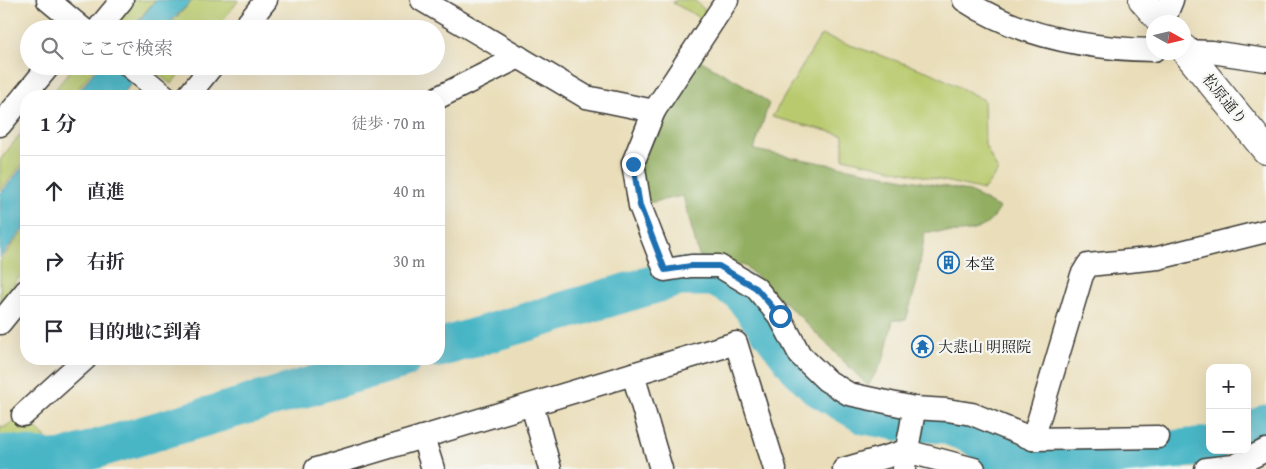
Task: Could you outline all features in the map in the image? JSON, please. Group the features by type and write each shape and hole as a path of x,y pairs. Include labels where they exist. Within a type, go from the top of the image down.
{"main road":[{"path":"1144,0 1156,15"},
{"name":"松原通り","path":"1191,59 1266,150"}],"street":[{"path":"48,0 75,20"},
{"path":"96,20 122,0"},
{"path":"250,20 266,0"},
{"path":"422,0 586,97 654,110"},
{"path":"727,0 654,110 633,164 640,206 665,270 691,266 719,266 756,288 780,316 800,355 826,380 910,436 974,469"},
{"path":"964,0 976,8 1037,35 1121,50 1146,50"},
{"path":"1165,15 1172,0"},
{"path":"1191,51 1266,60"},
{"path":"445,94 519,57"},
{"path":"29,90 42,75"},
{"path":"140,75 158,90"},
{"path":"193,90 205,75"},
{"path":"0,125 20,101"},
{"path":"1033,439 1082,275 1088,265 1158,258 1266,231"},
{"path":"0,324 20,299"},
{"path":"316,469 736,343 775,469"},
{"path":"23,416 78,365"},
{"path":"633,374 661,469"},
{"path":"532,404 550,469"},
{"path":"844,469 910,436 947,410 972,414 1033,439 1158,437"},
{"path":"422,437 434,469"},
{"path":"1206,469 1234,466 1266,450"}],"green space":[{"path":"129,0 155,0 138,20 112,20"},
{"path":"193,0 239,0 223,20 174,20"},
{"path":"675,0 694,0 707,12 701,18 673,3"},
{"path":"821,35 932,73 984,100 985,145 998,171 984,190 843,158 843,135 772,117"},
{"path":"696,58 744,85 769,103 754,150 968,191 1000,208 993,218 977,229 958,232 925,232 917,282 906,320 893,320 884,358 868,386 799,316 745,266 699,256 683,196 648,203 639,164"},
{"path":"67,75 89,75 78,90 55,90"},
{"path":"160,75 178,75 171,84"},
{"path":"20,135 20,167 0,191 0,160"},
{"path":"20,236 20,276 0,301 0,261"},
{"path":"23,415 63,455 0,449 0,425 3,428"}],"water":[{"path":"156,0 193,0 172,20 139,20"},
{"path":"91,75 138,75 126,90 80,90"},
{"path":"20,170 20,233 0,258 0,194"}],"waterway":[{"path":"445,346 679,277 714,277 740,291 798,367 818,387 865,415 897,421 944,424 973,435 1000,455 1071,460 1206,446"},
{"path":"0,455 10,454 59,460 383,365"},
{"path":"1251,433 1266,424"}],"place":[{"name":"本堂","path":"949,263"},
{"name":"大悲山 明照院","path":"922,346"}],"route":[{"path":"633,164 640,206 665,270 691,266 719,266 756,288 780,316"}]}
